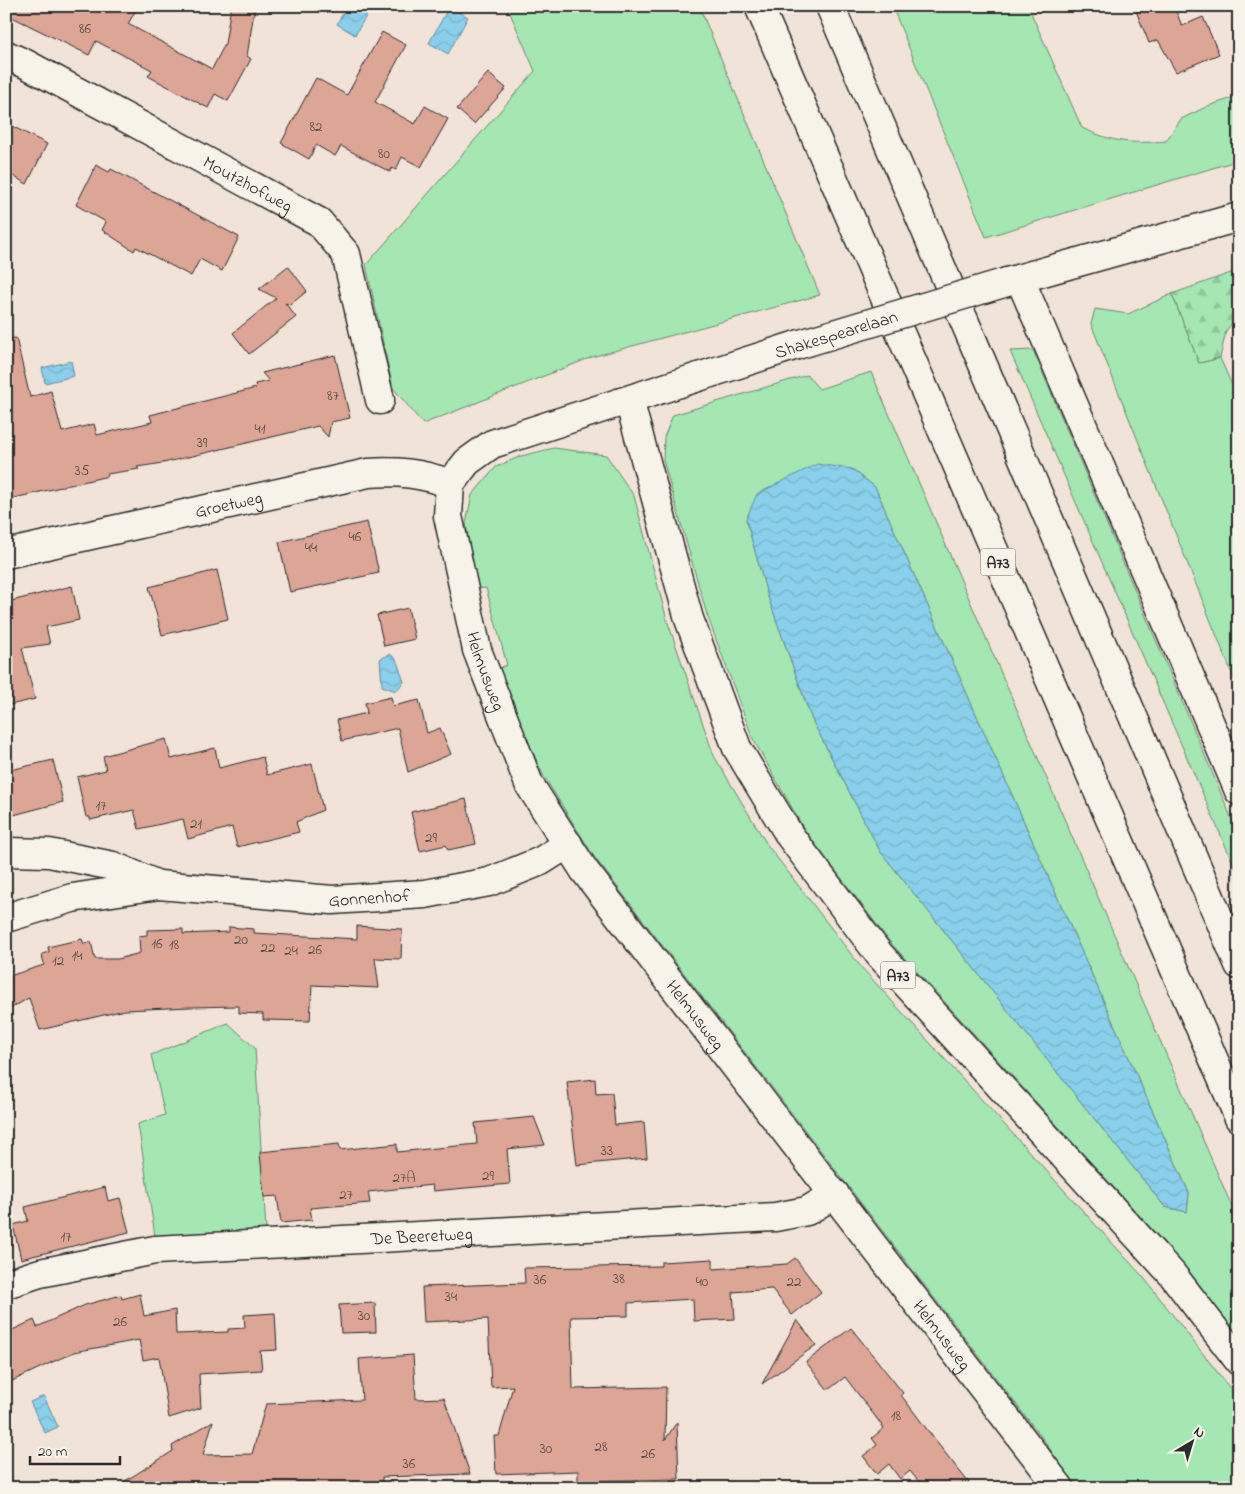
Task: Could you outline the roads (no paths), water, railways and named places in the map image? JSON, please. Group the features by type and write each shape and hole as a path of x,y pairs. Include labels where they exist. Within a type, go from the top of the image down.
{"main road":[{"name":"A73","path":"759,6 1239,1118"},
{"path":"830,6 1239,965"},
{"name":"Moutzhofweg","path":"6,55 319,222 346,254 380,400"},
{"name":"Shakespearelaan","path":"450,484 467,462 492,444 797,345 1014,280 1239,217"},
{"path":"1014,280 1239,791"},
{"name":"A73","path":"629,400 689,619 737,748 790,836 879,954 1172,1274 1239,1361"},
{"name":"Groetweg","path":"6,554 368,473 408,472 430,476 450,484"},
{"name":"Helmusweg","path":"450,484 448,516 477,650 529,784 584,870 1060,1488"},
{"name":"Gonnenhof","path":"6,918 72,898 160,885 332,900 424,894 489,882 542,861 568,844"},
{"name":"Gonnenhof","path":"6,852 48,853 113,866 160,885"},
{"name":"De Beeretweg","path":"6,1284 40,1273 155,1250 775,1217 806,1211 835,1194"}],"water":[{"path":"347,6 372,6 355,35 337,24"},
{"path":"449,7 468,17 448,54 429,43"},
{"path":"71,361 74,376 45,383 42,368"},
{"path":"817,464 852,469 875,487 1189,1193 1187,1212 1165,1207 880,851 812,720 767,594 746,519 757,494"},
{"path":"390,654 396,659 404,682 396,691 382,686 380,659"},
{"path":"44,1396 58,1427 45,1433 30,1402"}]}
